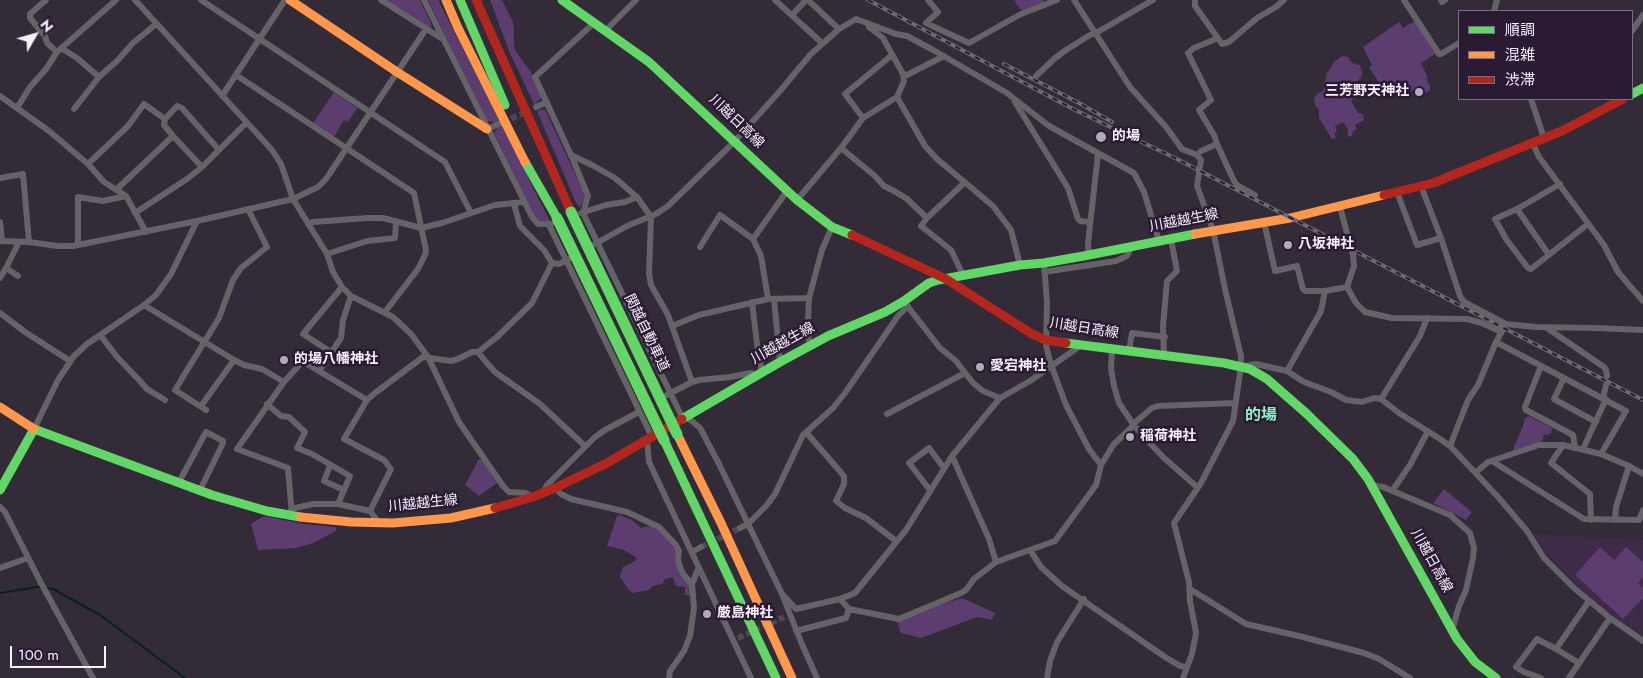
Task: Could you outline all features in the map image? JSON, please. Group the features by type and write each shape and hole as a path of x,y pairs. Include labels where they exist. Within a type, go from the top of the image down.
{"main road":[{"path":"290,0 397,72 487,129"},
{"path":"446,0 458,28 531,174 552,222 664,440 776,678"},
{"path":"460,0 511,118 552,222"},
{"name":"関越自動車道","path":"476,0 499,53 578,213 677,434 721,523 792,678"},
{"path":"484,0 499,53"},
{"name":"川越日高線","path":"562,0 606,30 665,76 787,191 832,227 946,279 1018,326 1046,340 1241,366 1267,379 1307,414 1353,459 1371,485 1452,631 1475,662 1496,678"},
{"name":"川越越生線","path":"0,407 34,429 244,505 292,512 322,520 379,523 451,518 538,495 607,464 809,345 906,304 929,283 1020,265 1044,268 1089,255 1132,246 1340,207 1421,186 1451,177 1580,123 1621,100"},
{"path":"1,483 34,429"}],"street":[{"path":"46,0 30,14 30,18 45,36 47,43 77,58 99,77"},
{"path":"18,108 30,87 59,50 116,0"},
{"path":"135,0 272,150 281,164 293,199 327,254 333,272 342,287 351,296 385,312 400,322 411,334 428,358 459,422 509,492 538,495 585,446 605,430 639,410"},
{"path":"222,96 285,0"},
{"path":"382,0 442,39"},
{"path":"424,0 534,222 542,225 552,222 639,410 649,439 649,462 736,639 751,678"},
{"path":"606,30 636,0"},
{"path":"775,0 822,43"},
{"path":"792,15 808,0 839,29"},
{"path":"928,0 938,12 926,23 968,43 1021,14 1057,0"},
{"path":"1074,0 1130,87 1166,127 1180,147 1202,160 1197,186 1213,230 1241,356 1234,403 1236,409 1233,421 1197,487 1174,523 1190,590 1190,601 1196,633 1192,654 1182,678"},
{"path":"1036,76 1054,59 1090,34 1096,33 1154,0"},
{"path":"1195,0 1195,6 1222,44 1229,42 1257,18 1284,0"},
{"path":"1404,0 1439,54 1458,45"},
{"path":"1441,0 1442,2 1445,0"},
{"path":"205,1 445,162 471,213"},
{"path":"1633,30 1643,15"},
{"path":"596,243 626,226 651,217 668,206 735,142 822,43 839,29 856,19 896,34 907,36 944,56 1007,93 1049,126 1134,173 1144,192 1159,241"},
{"path":"578,213 588,196 535,77 594,22"},
{"path":"74,109 99,77 133,43 156,24"},
{"path":"797,200 841,148 862,118 897,97 902,86 903,74 883,38 867,24"},
{"path":"0,222 1,241 57,246 78,245 146,232 293,199 318,187 326,179 426,29"},
{"path":"1218,38 1194,48 1188,53 1211,100 1199,110 1214,135 1234,181 1237,185 1254,195"},
{"path":"862,118 845,94 892,56"},
{"path":"903,74 907,75 944,56"},
{"path":"236,75 414,193 426,250 425,255 418,270 385,312"},
{"path":"0,96 50,131 88,164 104,182 118,189 126,196 146,232"},
{"path":"897,97 928,151 992,206 1011,230 1020,265"},
{"path":"1014,98 1068,188 1078,219 1090,222"},
{"path":"1531,100 1544,138"},
{"path":"536,108 546,102"},
{"path":"88,164 128,126 144,104 165,119"},
{"path":"202,167 164,125 165,119 177,106 182,108 219,150"},
{"path":"135,212 187,179 202,167 246,123"},
{"path":"487,129 499,124"},
{"path":"118,189 173,136"},
{"path":"1532,142 1539,157 1604,245 1618,272 1643,301"},
{"path":"1197,156 1201,150 1218,144"},
{"path":"841,148 875,176 884,186 904,196 927,218"},
{"path":"1089,255 1088,242 1098,154"},
{"path":"571,155 592,164 615,178 637,198 651,217 651,285 672,326 692,382"},
{"path":"0,178 23,174 29,242"},
{"path":"963,275 951,250 921,226 965,182"},
{"path":"1560,184 1495,219 1506,238 1530,269 1588,224"},
{"path":"1421,186 1441,238 1456,288 1464,302 1506,324 1548,328 1643,330"},
{"path":"753,240 787,191"},
{"path":"1397,192 1417,245 1441,238"},
{"path":"78,245 78,197 103,201 126,196"},
{"path":"578,213 637,198"},
{"path":"308,224 313,222 383,218 421,228 496,205 523,202"},
{"path":"514,204 520,226 544,250 552,263"},
{"path":"1340,207 1353,255 1354,266 1347,288 1356,303 1365,312 1392,318 1475,320 1501,332"},
{"path":"234,360 203,408 175,390 220,318 232,280 241,268 267,247 248,209"},
{"path":"1516,209 1549,255"},
{"path":"578,213 596,243 668,394 685,418 704,433 782,594 787,615 817,678"},
{"path":"700,247 720,215 753,240 762,256 771,299 780,362"},
{"path":"34,429 58,380 70,361 81,349 144,305 156,294 167,281 197,221"},
{"path":"327,254 367,240 395,238 396,221"},
{"path":"1264,222 1275,271 1296,265 1303,289 1312,292 1347,288"},
{"path":"809,345 809,298 822,250 832,227"},
{"path":"1164,355 1167,281 1177,271 1171,239"},
{"path":"0,278 19,242"},
{"path":"1101,465 1089,449 1066,405 1052,366 1046,345 1044,268 1116,261 1127,256 1132,246"},
{"path":"552,263 559,264 568,260"},
{"path":"370,511 390,469 384,460 344,439 367,400 375,392 423,358 451,361 458,360 472,352 478,352 497,337 532,303 552,263"},
{"path":"6,268 18,276"},
{"path":"331,352 303,334 342,287"},
{"path":"1287,372 1322,311 1325,291"},
{"path":"320,371 341,338 343,320 351,296"},
{"path":"672,326 700,315 752,302 771,299 809,298"},
{"path":"668,394 692,382 750,373 760,374 752,302"},
{"path":"740,528 748,524 763,511 775,494 803,435 845,394 906,304 940,348 956,361 978,387 990,395 1000,398"},
{"path":"144,305 234,360 244,365 262,369 284,382"},
{"path":"0,313 25,332 70,361"},
{"path":"1381,399 1420,336 1427,318"},
{"path":"1450,446 1468,400 1478,385 1496,342 1506,324"},
{"path":"1548,328 1604,367 1607,376"},
{"path":"1129,351 1132,333 1164,337"},
{"path":"100,335 118,358 147,389 165,400"},
{"path":"1496,342 1626,411 1601,454"},
{"path":"782,594 796,609 840,599 852,594 863,585 906,530 952,456 1000,398 1052,366 1080,346"},
{"path":"1112,349 1111,369 1114,386 1120,403 1133,425 1163,457 1197,487"},
{"path":"478,352 495,372 540,404 585,446"},
{"path":"367,400 302,362 267,404 237,449 288,468 292,512 313,504 338,504 370,511 379,523"},
{"path":"1241,366 1256,364 1287,372 1304,382 1346,400 1362,402 1374,398 1381,399 1450,446 1476,472 1527,531 1544,558 1589,601 1643,641"},
{"path":"1541,366 1524,407 1526,410 1573,435 1576,448"},
{"path":"887,414 965,373"},
{"path":"1564,378 1554,399 1596,422"},
{"path":"1583,449 1596,422 1606,385"},
{"path":"840,599 849,609 900,619 961,593 966,590 974,579 996,562 1055,541 1096,485 1101,465 1117,440 1152,408 1158,406 1234,403"},
{"path":"267,404 281,416 289,417 305,432 296,448 312,454 350,476 338,504"},
{"path":"1392,492 1410,465 1428,431"},
{"path":"179,482 206,432 223,441 223,443 200,490"},
{"path":"806,432 844,476 844,484 836,497 838,504 866,518 896,542"},
{"path":"1476,472 1488,462 1539,445 1564,446 1601,454 1643,474"},
{"path":"1564,446 1551,463 1590,494 1591,520"},
{"path":"930,490 909,463 929,448 944,468"},
{"path":"952,456 989,539 996,562"},
{"path":"1492,461 1584,519 1639,520 1643,510"},
{"path":"330,466 324,481 344,490"},
{"path":"1615,520 1616,507 1629,466"},
{"path":"1371,485 1450,515 1465,528 1473,539 1474,548 1469,577 1452,631"},
{"path":"556,488 561,494 572,499 627,512 660,528 676,545 679,551 678,560 680,567 683,574 692,584 694,608 690,636 684,651 670,672 669,678"},
{"path":"0,507 93,678"},
{"path":"692,552 701,547"},
{"path":"1030,550 1041,567 1062,586 1084,599 1165,657 1180,666 1187,667"},
{"path":"0,568 28,558"},
{"path":"692,584 699,567"},
{"path":"1190,590 1246,624 1364,652 1410,678"},
{"path":"1047,678 1050,661 1057,642 1084,599"},
{"path":"1556,649 1589,601"},
{"path":"796,631 846,618 849,609"},
{"path":"1569,678 1610,618"},
{"path":"1541,678 1516,667 1537,638 1579,663"}],"shaded area":[{"path":"386,0 420,0 432,26 428,28"},
{"path":"428,0 438,0 550,221 539,221 536,219 494,133 497,129 493,122 487,121"},
{"path":"490,0 502,0 513,22 516,52 531,72 542,97 535,104 509,51"},
{"path":"1014,0 1043,0 1046,4 1024,10 1020,9"},
{"path":"1415,21 1435,54 1421,63 1428,78 1426,79 1430,90 1425,93 1421,86 1409,92 1402,83 1385,92 1369,67 1372,65 1363,47 1399,22 1403,28"},
{"path":"1342,56 1348,57 1352,63 1360,65 1361,78 1353,89 1353,99 1351,101 1358,113 1363,114 1364,120 1355,125 1357,129 1353,131 1352,136 1348,137 1348,130 1343,122 1335,126 1337,132 1334,133 1336,138 1332,139 1319,118 1319,110 1315,105 1314,99 1317,94 1323,91 1327,73 1334,62"},
{"path":"334,92 357,108 348,122 344,120 334,137 313,123"},
{"path":"545,109 586,198 580,207 576,203 537,111"},
{"path":"1529,416 1552,428 1551,434 1544,435 1539,443 1516,451 1513,449 1525,418"},
{"path":"479,459 482,460 497,483 479,496 465,485"},
{"path":"1444,489 1472,512 1466,520 1433,503"},
{"path":"620,515 632,520 641,528 650,526 659,529 675,548 691,585 692,596 685,595 685,587 676,586 673,577 665,579 662,584 653,586 649,590 633,593 629,590 620,577 621,572 623,567 637,558 622,549 607,546 617,516"},
{"path":"264,516 304,524 336,527 336,531 313,543 296,548 258,550 251,524"},
{"path":"1534,534 1643,540 1643,638 1605,611 1578,587 1546,553"},
{"path":"1600,547 1614,560 1626,547 1643,562 1643,577 1638,583 1643,588 1643,598 1623,619 1575,575"},
{"path":"962,598 995,613 992,620 977,617 921,638 901,633 897,621"}],"waterway":[{"path":"0,593 42,587"},
{"path":"47,588 53,589 100,615 185,678"}],"tunnel":[{"path":"503,122 528,111"},
{"path":"701,547 740,528"},
{"path":"738,638 784,617"}],"railway":[{"path":"868,0 1075,110 1175,158 1643,400"},
{"path":"1004,64 1112,122"}],"traffic: fast":[{"path":"460,0 505,105"},
{"path":"562,0 649,62 797,200 832,227 852,235"},
{"path":"1633,93 1643,88"},
{"path":"525,162 557,218"},
{"path":"571,212 677,434"},
{"path":"557,218 664,440"},
{"path":"682,419 828,336 885,312 929,283 1195,234"},
{"path":"1066,343 1224,363 1250,369 1267,379 1307,414 1353,459 1368,479 1457,639 1475,662 1496,678"},
{"path":"0,490 34,429 212,495 267,511 300,517"},
{"path":"664,440 776,678"}],"traffic: slow":[{"path":"290,0 397,72 487,129"},
{"path":"446,0 525,162"},
{"path":"1195,234 1290,218 1384,195"},
{"path":"0,407 34,429"},
{"path":"677,434 721,523 792,678"},
{"path":"300,517 351,522 393,523 451,518 495,508"}],"traffic: jam":[{"path":"476,0 571,212"},
{"path":"1384,195 1433,183 1562,131 1621,100"},
{"path":"852,235 946,279 1032,334 1046,340 1066,343"},
{"path":"495,508 533,497 555,488 607,463 682,419"}],"place":[{"name":"三芳野天神社","path":"1419,92"},
{"name":"的場","path":"1101,137"},
{"name":"八坂神社","path":"1288,245"},
{"name":"的場八幡神社","path":"284,360"},
{"name":"愛宕神社","path":"980,367"},
{"name":"稲荷神社","path":"1130,437"},
{"name":"厳島神社","path":"707,614"}],"district":[{"name":"的場","path":"1261,416"}]}
